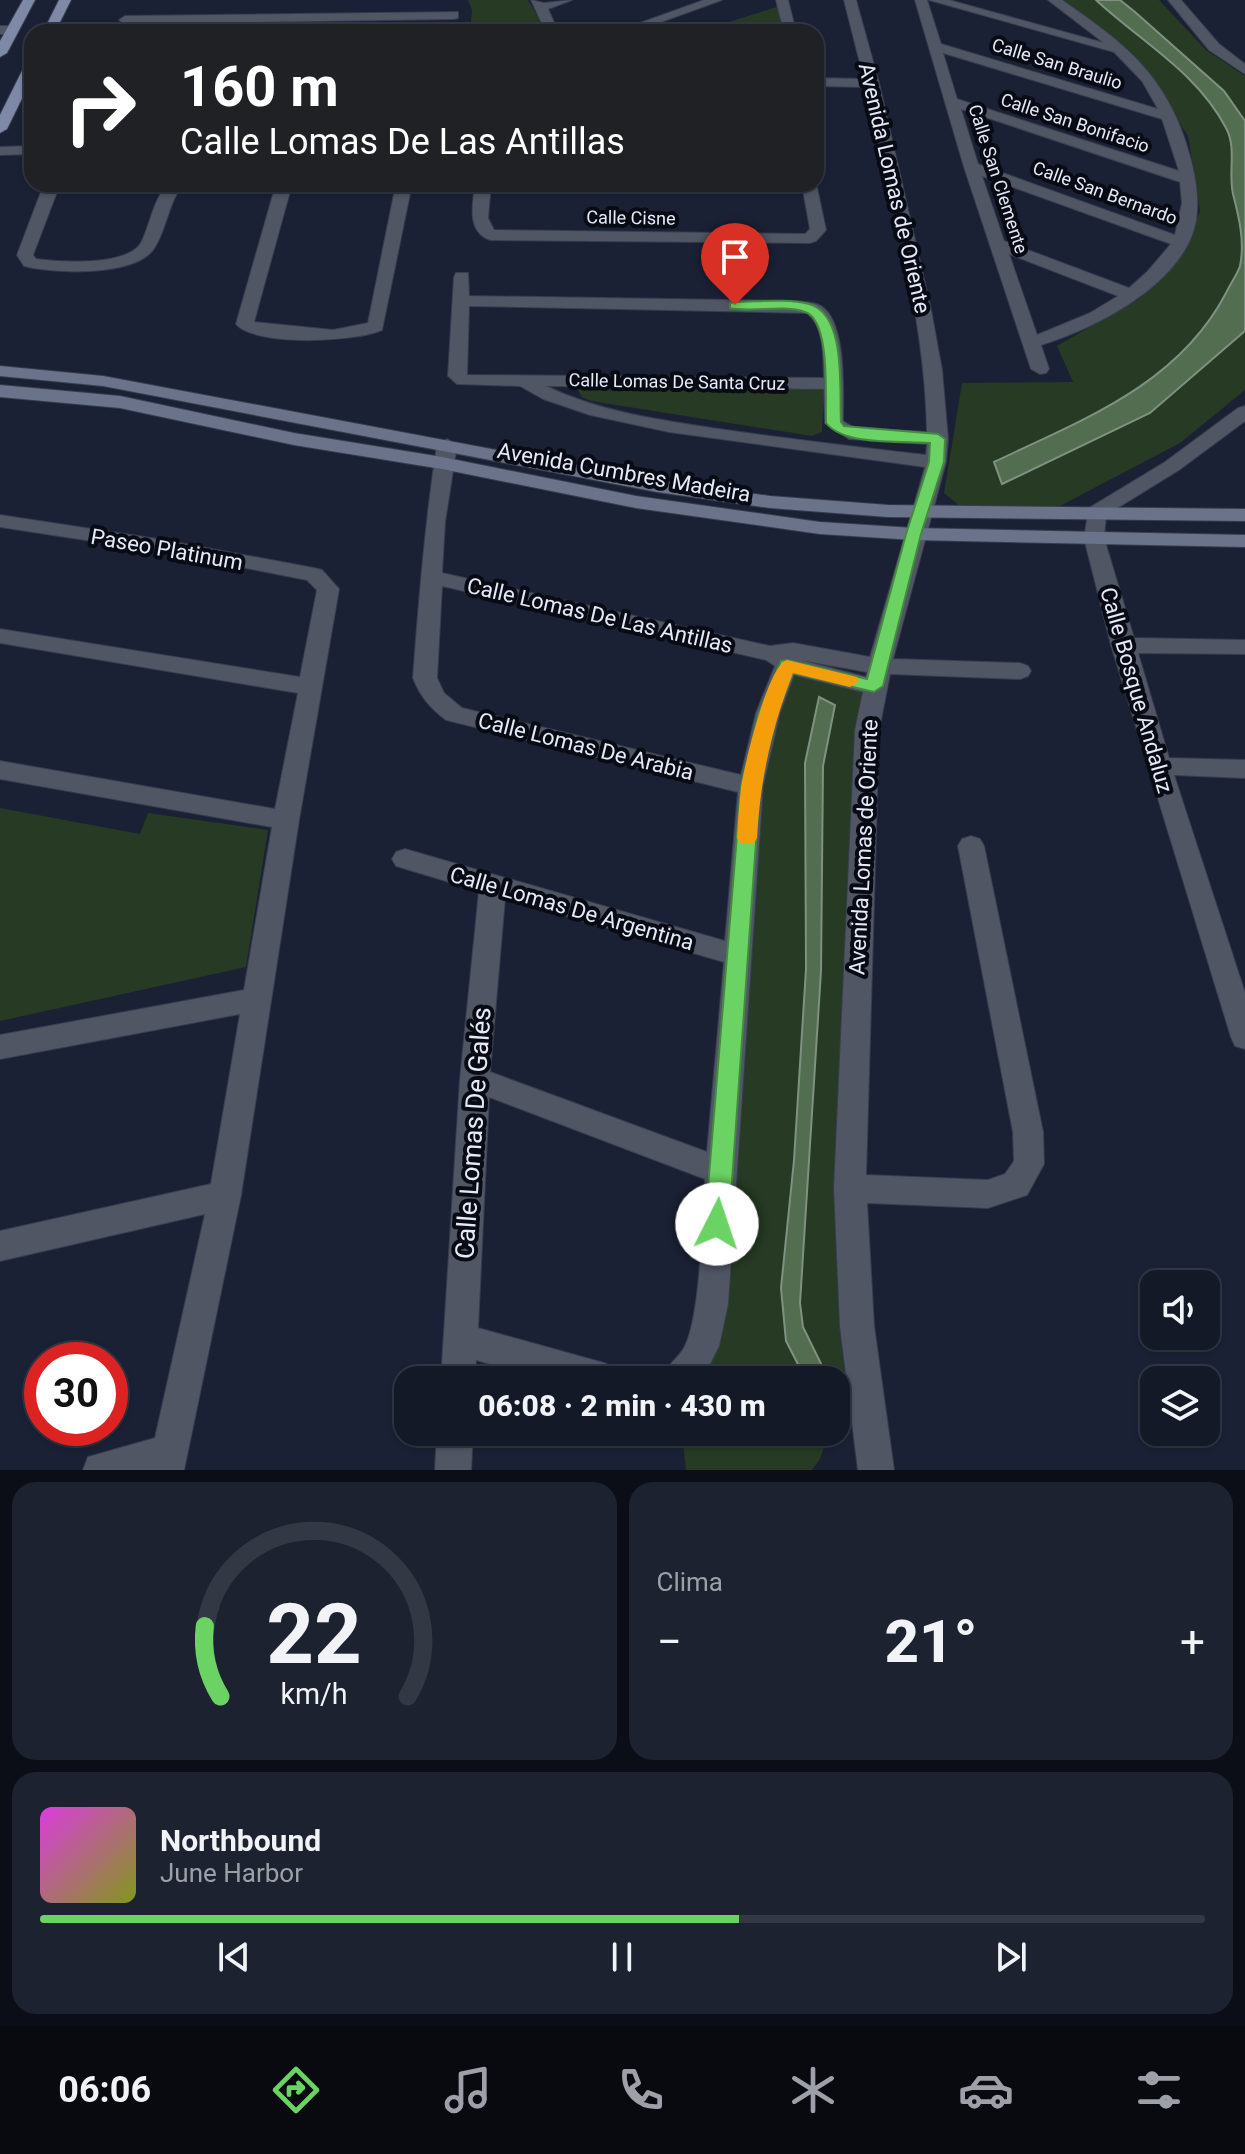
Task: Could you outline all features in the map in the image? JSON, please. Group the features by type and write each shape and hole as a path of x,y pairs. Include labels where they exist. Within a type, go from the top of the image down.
{"main road":[{"path":"0,53 6,30 29,0"},
{"path":"53,24 65,0"},
{"path":"0,129 24,81"}],"street":[{"path":"125,21 453,22 448,0"},
{"path":"549,24 538,4 566,0"},
{"path":"644,24 716,0"},
{"path":"782,0 788,24"},
{"name":"Avenida Lomas de Oriente","path":"850,0 871,77 926,324 938,439 936,462 877,676 865,760 850,1188 857,1326 876,1470"},
{"name":"Calle San Clemente","path":"921,0 971,167 1040,369"},
{"path":"935,0 1118,51"},
{"path":"1033,342 1074,328 1131,295 1181,242 1187,222 1184,155 1170,117 1148,80 1118,51 1054,0"},
{"path":"1174,0 1214,47 1245,70"},
{"name":"Calle San Braulio","path":"933,46 1170,117"},
{"path":"824,72 871,77"},
{"path":"824,81 871,77"},
{"name":"Calle San Bonifacio","path":"951,101 1187,179"},
{"path":"0,151 24,150"},
{"path":"0,159 24,158"},
{"name":"Calle San Bernardo","path":"971,167 1181,242"},
{"path":"49,192 25,255 30,263 47,266 115,263 135,258 147,249 159,208 170,192"},
{"path":"282,192 245,324 253,329 350,335 376,326 402,192"},
{"name":"Calle Cisne","path":"482,192 480,222 482,229 490,235 799,240 810,238 818,230 811,192"},
{"path":"996,243 1131,295"},
{"path":"462,277 460,301 796,306 815,309 822,316 829,335 834,423 849,433 938,439"},
{"name":"Calle Lomas De Santa Cruz","path":"460,301 457,376 463,380 833,384"},
{"name":"Avenida Cumbres Madeira","path":"0,371 103,381 445,454 636,502 733,518 820,528 1096,512 1245,515"},
{"name":"Calle Lomas De Santa Cruz","path":"521,381 550,396 654,425 827,451 936,462"},
{"name":"Avenida Cumbres Madeira","path":"0,391 120,402 294,439 445,454"},
{"path":"1096,512 1240,421"},
{"path":"431,577 445,454"},
{"name":"Calle Bosque Andaluz","path":"1096,512 1094,538 1122,645 1245,1037"},
{"name":"Paseo Platinum","path":"0,521 164,546 314,575 328,589 311,687"},
{"name":"Avenida Cumbres Madeira","path":"917,523 1094,538 1245,541"},
{"name":"Calle Lomas De Las Antillas","path":"431,577 877,676 1020,671"},
{"name":"Calle Lomas De Arabia","path":"431,577 425,678 429,693 454,714 751,786"},
{"path":"0,636 311,687 286,820 225,1195 168,1461 101,1470"},
{"path":"1122,645 1245,647"},
{"path":"690,1366 703,1350 711,1304 751,786 783,656"},
{"path":"1159,766 1245,769"},
{"path":"0,770 286,820"},
{"path":"850,1188 988,1194 1016,1185 1029,1164 1028,1132 971,846"},
{"name":"Calle Lomas De Argentina","path":"405,859 739,956"},
{"name":"Calle Lomas De Galés","path":"459,1366 475,1079 493,886"},
{"path":"0,1047 259,999"},
{"path":"475,1079 722,1171"},
{"path":"0,1246 225,1195"},
{"path":"460,1339 555,1366"},
{"path":"453,1470 454,1446"}],"shaded area":[{"path":"468,0 528,0 542,24 471,24 472,10"},
{"path":"1060,0 1159,0 1206,50 1245,76 1245,390 1180,443 1060,506 961,507 944,493 962,383 1073,382 1057,346 1140,298 1182,252 1200,211 1188,136 1146,71"},
{"path":"1096,0 1120,0 1135,12 1224,91 1245,121 1245,331 1150,413 1002,484 994,462 1061,431 1125,396 1155,376 1182,352 1206,325 1240,266 1242,239 1232,186 1231,144 1226,128 1200,90 1184,74"},
{"path":"783,5 783,24 723,24"},
{"path":"582,381 824,388 822,432 812,436 591,401 582,397 577,389"},
{"path":"787,665 874,686 857,1326 847,1366 689,1366 703,1350 751,786"},
{"path":"819,697 835,705 823,766 821,971 800,1303 803,1327 822,1366 799,1366 786,1341 781,1288 794,1160 806,969 805,763"},
{"path":"0,808 140,834 148,813 268,830 246,967 0,1021"},
{"path":"683,1446 824,1446 812,1470 686,1470"}],"slow traffic":[{"path":"747,838 751,786 768,713 787,665 850,681"}],"route":[{"path":"717,1224 751,786 768,713 787,665 874,686 936,462 938,439 849,433 839,429 834,423 829,335 822,316 815,309 807,307 735,305"}]}
